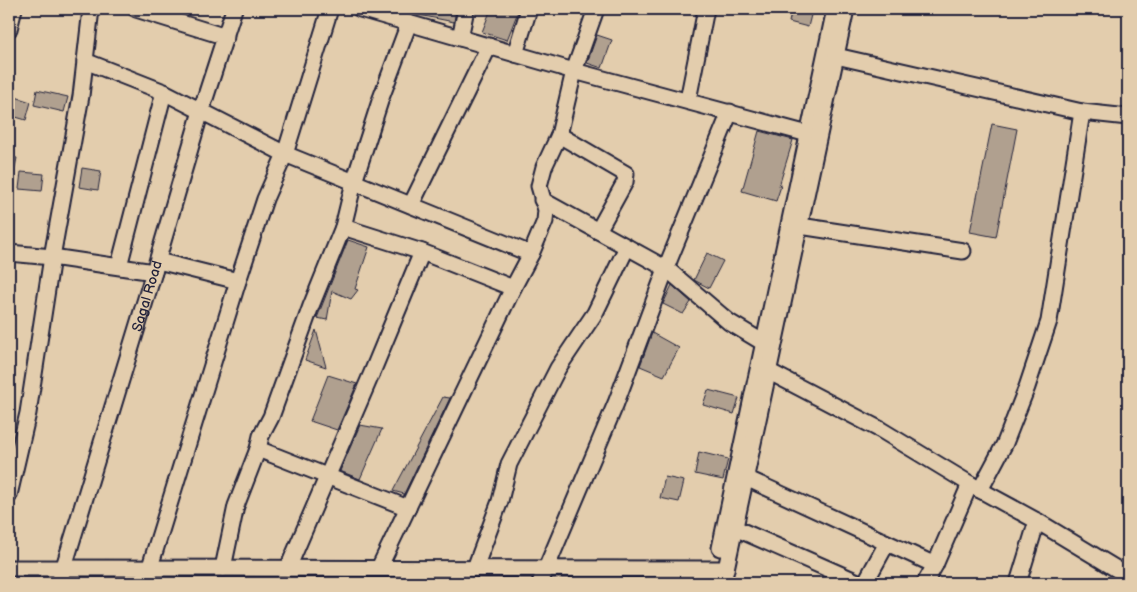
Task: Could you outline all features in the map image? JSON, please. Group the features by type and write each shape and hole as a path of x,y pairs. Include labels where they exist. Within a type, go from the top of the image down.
{"street":[{"path":"9,495 28,413 52,257 72,153 91,9"},
{"path":"136,9 226,37"},
{"name":"Sagal Road","path":"59,583 156,266 201,111 234,9"},
{"path":"145,583 238,281 265,200 284,154 330,9"},
{"path":"360,9 574,71 688,100 813,136"},
{"path":"460,38 466,9"},
{"path":"515,54 530,9"},
{"path":"359,583 372,568 408,508 531,254 545,221 546,210 539,186 544,168 559,135 574,71 596,9"},
{"path":"688,100 706,9"},
{"path":"719,576 735,528 800,226 835,9"},
{"path":"719,576 764,343 813,136 836,56 846,9"},
{"path":"9,29 12,10"},
{"path":"223,568 236,506 258,449 260,436 271,417 311,306 343,227 354,182 381,98 409,23"},
{"path":"410,205 489,46"},
{"path":"836,56 1082,112 1128,117"},
{"path":"85,61 164,92 284,154 531,254"},
{"path":"119,266 164,92"},
{"path":"540,583 616,403 666,269 730,112"},
{"path":"925,583 975,487 1005,442 1027,387 1049,321 1082,112"},
{"path":"559,135 626,174 626,182 598,231"},
{"path":"542,200 666,269 728,322 764,343"},
{"path":"800,226 963,251"},
{"path":"343,227 422,252 513,288"},
{"path":"479,573 509,464 558,368 595,313 627,247"},
{"path":"277,583 328,476 422,252"},
{"path":"9,253 119,266 156,266 238,281"},
{"path":"768,371 881,430 1128,576"},
{"path":"258,449 408,508"},
{"path":"746,478 935,565"},
{"path":"1018,583 1037,521"},
{"path":"735,528 860,583"},
{"path":"865,583 887,543"},
{"path":"9,568 432,568 479,573 546,568 619,568 719,576"},
{"path":"324,583 329,568"},
{"path":"428,583 432,568"},
{"path":"614,583 619,568"}],"building":[{"path":"410,9 456,9 454,22 409,13"},
{"path":"491,9 519,9 507,40 482,32"},
{"path":"792,9 808,9 812,11 808,27 789,22"},
{"path":"597,35 612,40 602,68 587,63"},
{"path":"37,90 68,97 64,112 34,105"},
{"path":"9,95 31,102 26,120 9,115"},
{"path":"992,124 1017,129 996,237 970,232"},
{"path":"759,131 793,140 776,201 742,191"},
{"path":"9,157 17,158 12,181 9,181"},
{"path":"82,168 101,171 98,190 79,187"},
{"path":"21,172 44,174 42,191 19,189"},
{"path":"348,240 369,247 355,289 358,290 351,299 332,291 327,320 317,318"},
{"path":"707,253 723,261 709,288 694,280"},
{"path":"672,285 691,302 683,314 663,304"},
{"path":"316,330 323,356 326,367 305,360"},
{"path":"652,333 679,348 664,376 640,366"},
{"path":"328,375 357,384 337,430 310,421"},
{"path":"708,390 739,398 734,414 703,405"},
{"path":"443,397 450,398 404,494 393,491"},
{"path":"360,425 382,429 360,479 340,471"},
{"path":"699,452 728,459 723,480 695,474"},
{"path":"665,477 684,481 679,502 660,498"}]}
